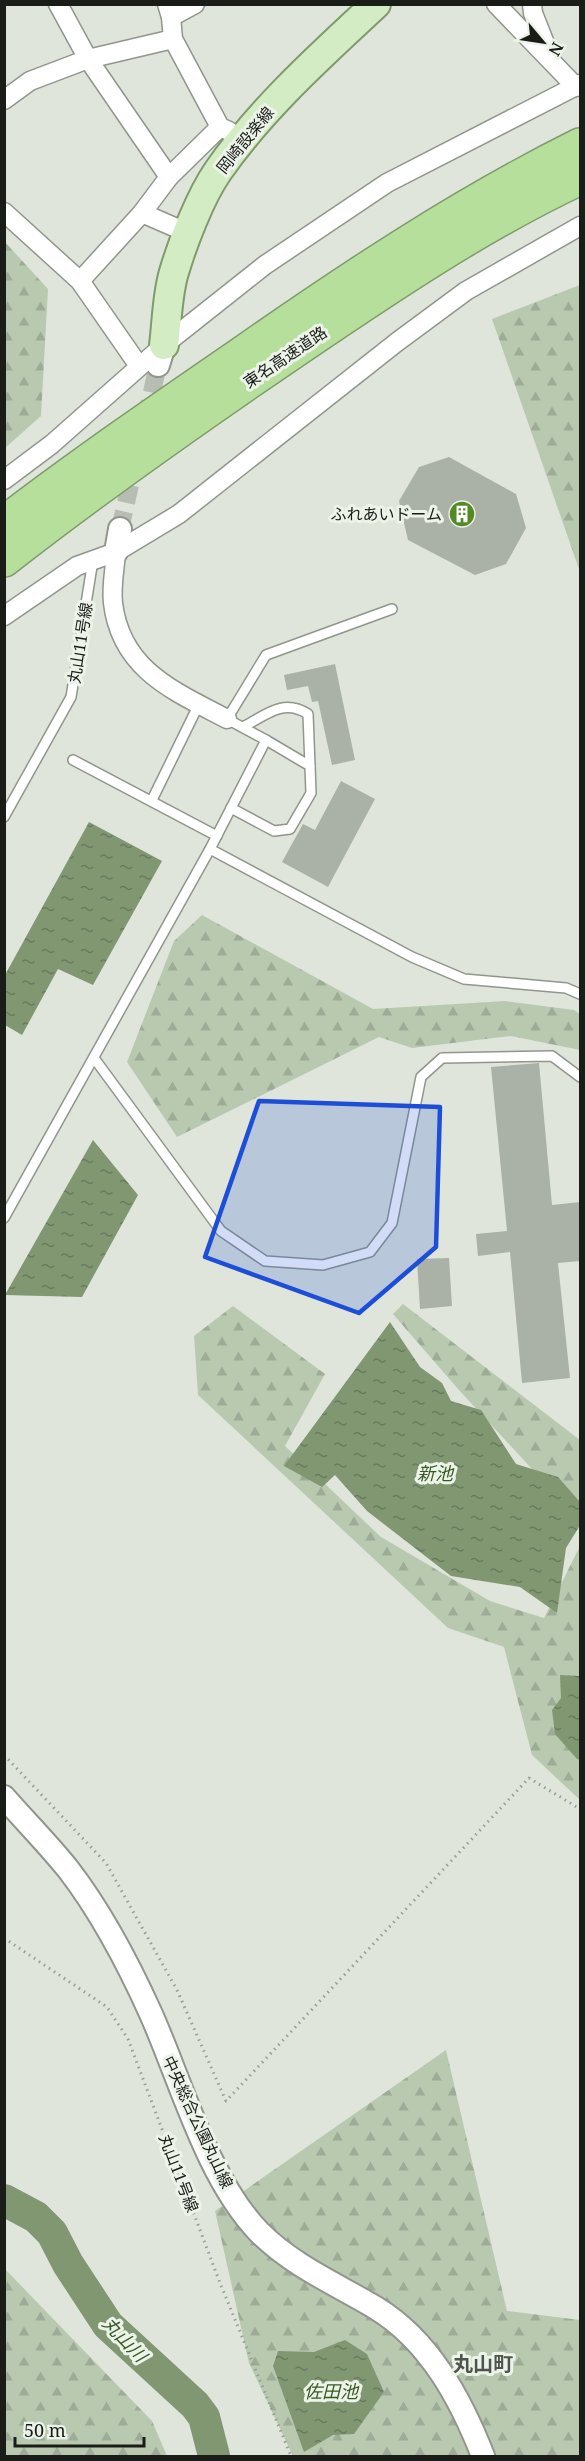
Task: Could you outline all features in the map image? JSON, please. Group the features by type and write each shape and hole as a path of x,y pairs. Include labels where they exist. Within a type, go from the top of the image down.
{"highway":[{"name":"東名高速道路","path":"4,523 137,426 348,279 444,219 580,144"},
{"name":"東名高速道路","path":"4,560 198,417 358,308 453,247 580,178"}],"main road":[{"name":"岡崎設楽線","path":"154,359 173,274 188,233 217,173 232,132 296,78 376,4"}],"street":[{"path":"58,4 88,59 169,177"},
{"path":"80,281 142,213 169,177 232,132 173,39 169,11 195,4"},
{"path":"4,480 52,444 265,265 387,183 578,85 496,4"},
{"path":"532,4 551,58"},
{"path":"4,100 30,81 88,59 173,39"},
{"path":"4,212 80,281 154,359"},
{"path":"142,213 188,233"},
{"path":"4,616 77,566 116,552 179,514 378,357 466,291 580,226"},
{"path":"120,529 112,601 119,631 130,654 166,686 235,723"},
{"name":"中央総合公園丸山線","path":"4,1797 67,1868 117,1945 151,2014 176,2078 223,2183 258,2231 284,2254 378,2309 405,2330 432,2358 473,2430 483,2457"}],"lane":[{"name":"丸山11号線","path":"4,817 70,697 93,560"},
{"path":"235,723 266,655 393,609"},
{"path":"152,800 199,704"},
{"path":"231,808 274,831 290,829 311,793 308,714 297,707 281,706 235,723"},
{"path":"235,723 310,766"},
{"path":"4,1218 210,849 266,740"},
{"path":"73,760 217,836"},
{"path":"210,849 412,957 464,979 566,988 580,994"},
{"path":"93,1058 221,1231 265,1262 323,1265 370,1252 392,1223 421,1077 442,1058 552,1056 580,1077"}],"path":[{"path":"4,1755 106,1863 177,1990 226,2101 529,1778 580,1809"},
{"name":"丸山11号線","path":"4,1938 107,2007 128,2039 220,2283 291,2457"}],"highlighted area":[{"path":"259,1101 440,1107 436,1247 359,1313 205,1257"}],"green space":[{"path":"5,242 48,289 41,416 5,448"},
{"path":"580,285 580,572 492,319"},
{"path":"202,915 373,1009 505,1001 574,1010 580,1014 580,1050 511,1036 412,1048 379,1037 177,1137 127,1062 174,941"},
{"path":"403,1304 580,1440 580,1521 458,1389 393,1314"},
{"path":"233,1306 325,1374 285,1446 381,1537 490,1601 544,1618 580,1546 580,1800 532,1755 504,1647 448,1628 198,1395 194,1336"},
{"path":"446,2050 507,2311 580,2320 580,2456 293,2456 249,2363 215,2211"},
{"path":"4,2268 152,2421 167,2456 5,2456"}],"water":[{"path":"89,822 162,861 93,985 58,969 22,1035 5,1025 5,975"},
{"path":"93,1140 138,1195 82,1297 5,1295"},
{"name":"新池","path":"390,1322 420,1367 442,1383 451,1401 481,1410 516,1464 558,1477 580,1502 579,1527 566,1548 557,1613 520,1587 451,1576 367,1511 335,1475 322,1487 284,1466"},
{"path":"560,1675 580,1676 580,1760 555,1734 552,1710 561,1698"},
{"name":"佐田池","path":"345,2340 367,2354 384,2392 354,2434 333,2435 304,2452 273,2366 278,2351 314,2352"}],"building":[{"name":"ふれあいドーム","path":"449,457 516,494 526,528 506,564 475,575 408,540 399,501 419,467"},
{"path":"335,664 355,760 332,765 318,701 312,702 308,686 287,690 284,675"},
{"path":"341,781 375,799 328,887 282,862 303,824 315,830"},
{"path":"539,1063 552,1205 580,1202 580,1261 558,1263 570,1378 522,1383 510,1252 478,1256 476,1234 507,1231 491,1067"},
{"path":"449,1258 452,1306 420,1309 417,1259"}],"waterway":[{"name":"丸山川","path":"4,2200 36,2217 52,2233 68,2264 108,2325 195,2405 204,2417 214,2456"}],"tunnel":[{"path":"146,419 158,365"},
{"path":"120,529 135,463"}],"place":[{"name":"ふれあいドーム","path":"462,514"}],"district":[{"name":"丸山町","path":"483,2363"}]}
